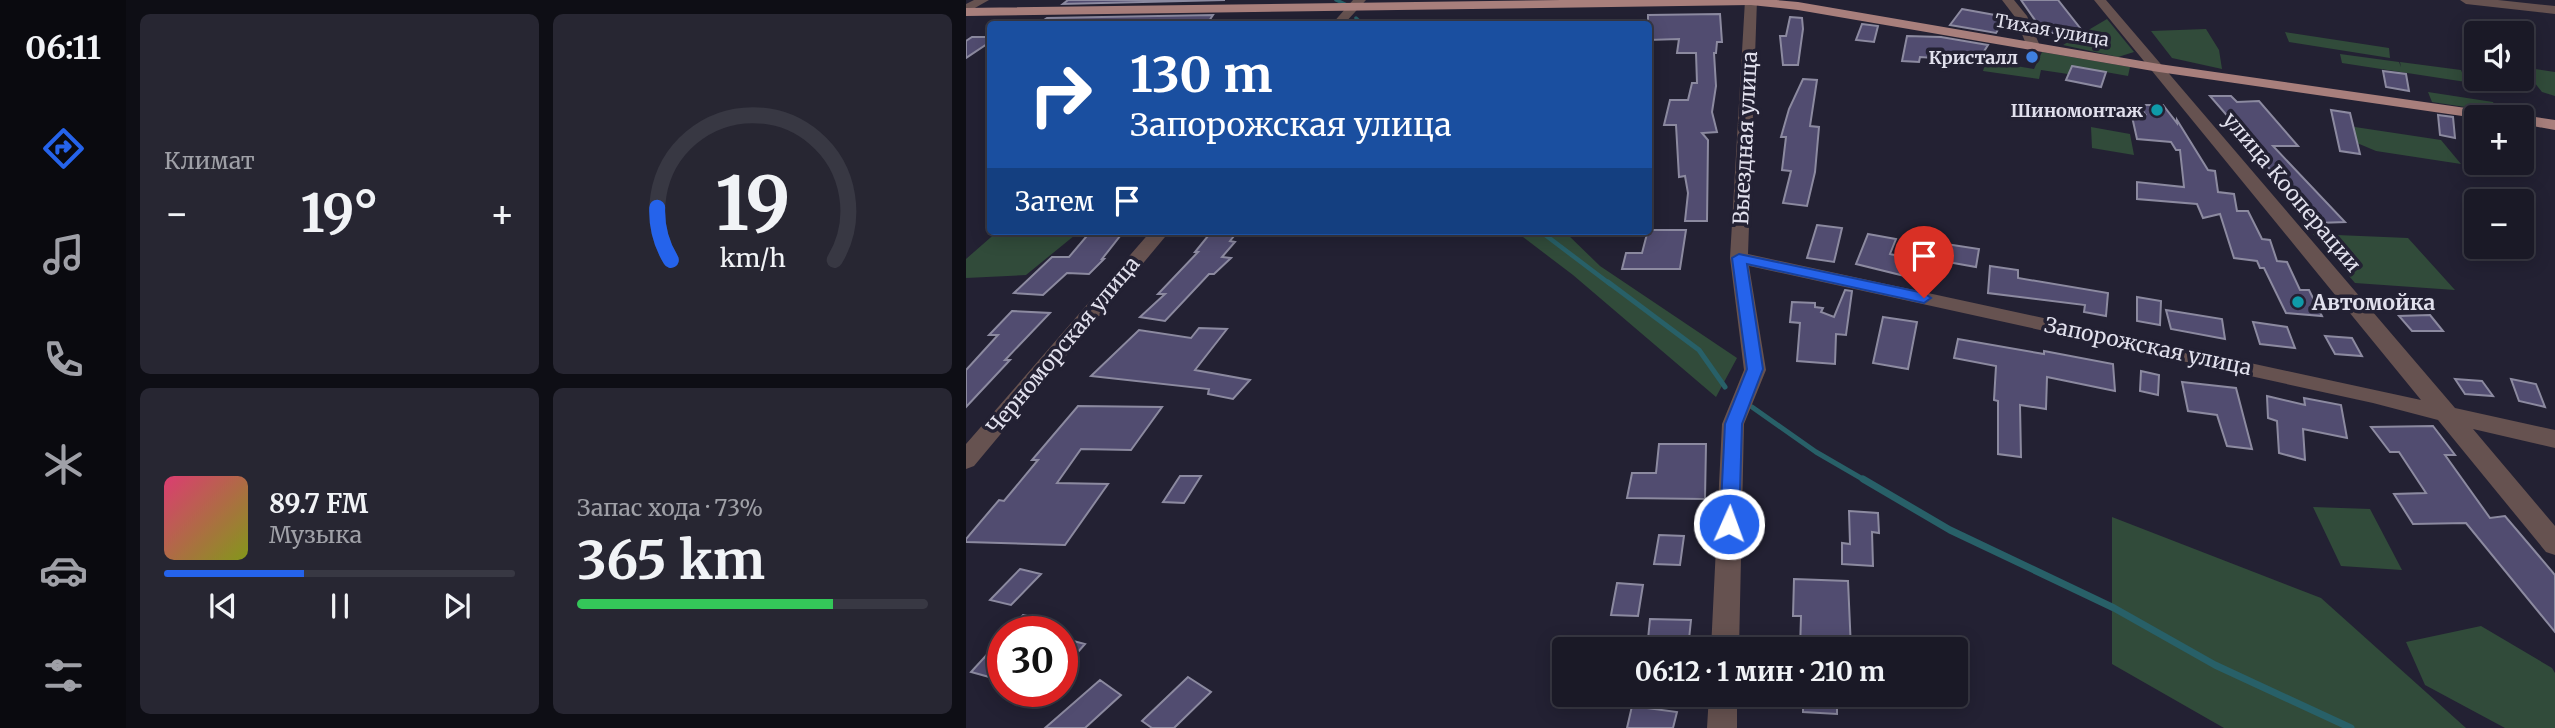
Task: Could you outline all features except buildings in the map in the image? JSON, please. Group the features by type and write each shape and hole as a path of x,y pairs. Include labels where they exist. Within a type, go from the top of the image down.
{"main road":[{"name":"Тихая улица","path":"966,11 1751,0 2159,68 2464,112"},
{"path":"2534,122 2555,125"}],"street":[{"path":"966,11 983,0"},
{"name":"Выездная улица","path":"1725,637 1733,424 1755,369 1739,258 1751,0"},
{"path":"2008,0 2021,16 2033,46"},
{"name":"улица Кооперации","path":"2100,0 2555,544"},
{"path":"2466,0 2555,10"},
{"path":"1341,21 1357,4"},
{"name":"Черноморская улица","path":"966,460 1158,235"},
{"name":"Запорожская улица","path":"1739,258 2555,439"},
{"path":"1722,728 1723,707"}],"green space":[{"path":"2107,19 2134,52 2118,57 2063,45"},
{"path":"2206,29 2219,50 2222,69 2172,58 2151,31"},
{"path":"2285,32 2389,48 2390,58 2289,42"},
{"path":"2042,52 2130,67 2128,76 2072,66 2068,74 2041,70 2039,79 1983,71 1986,61 2034,69"},
{"path":"2340,54 2399,62 2401,67 2400,62 2461,70 2464,82 2342,63"},
{"path":"2534,69 2555,72 2555,96 2542,92 2534,82"},
{"path":"2428,92 2493,102 2494,105 2464,107 2432,102"},
{"path":"2335,124 2441,140 2461,164 2376,151 2338,135"},
{"path":"2091,127 2130,134 2134,155 2092,148"},
{"path":"2313,234 2408,238 2455,290 2355,283"},
{"path":"993,235 1075,235 1026,275 966,278 966,259"},
{"path":"1520,235 1568,235 1600,266 1737,358 1716,397 1573,275"},
{"path":"2313,507 2370,509 2402,570 2341,566"},
{"path":"2112,517 2321,598 2466,728 2224,728 2112,664"},
{"path":"2481,626 2552,668 2555,673 2555,728 2505,728 2425,685 2406,642"}],"waterway":[{"path":"1336,0 1345,4"},
{"path":"1356,18 1359,21"},
{"path":"1545,235 1610,284"},
{"path":"1608,282 1699,350 1725,387"},
{"path":"1752,407 1816,452 1866,481"},
{"path":"1863,479 1950,530 2114,608 2215,665 2351,728"}],"place":[{"name":"Кристалл","path":"2032,57"},
{"name":"Шиномонтаж","path":"2157,110"},
{"name":"Автомойка","path":"2298,302"}],"route":[{"path":"1729,524 1733,424 1755,369 1739,258 1924,298"}]}
